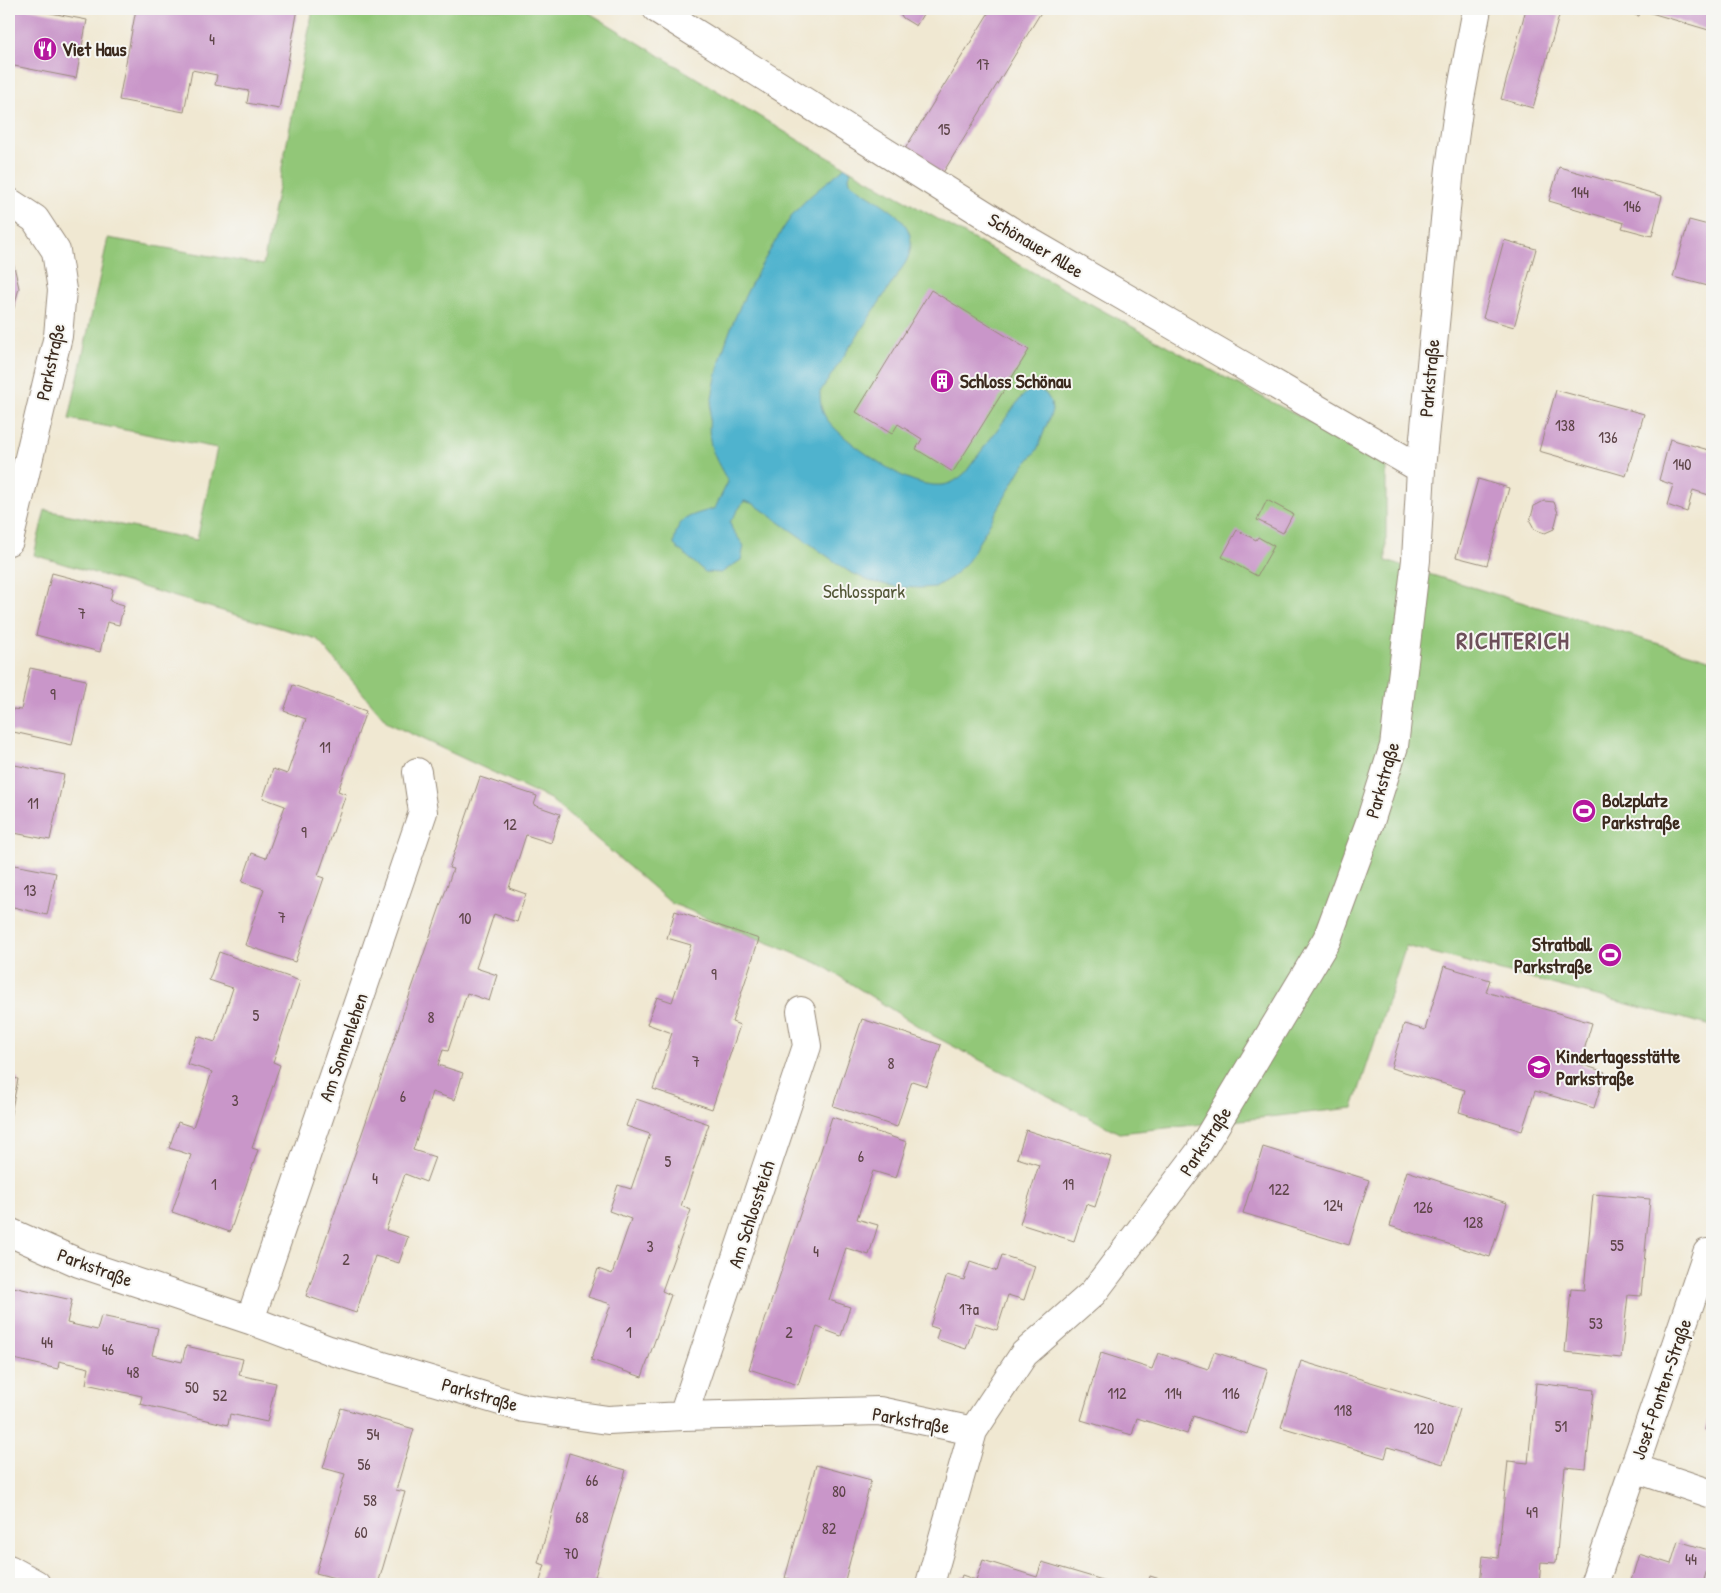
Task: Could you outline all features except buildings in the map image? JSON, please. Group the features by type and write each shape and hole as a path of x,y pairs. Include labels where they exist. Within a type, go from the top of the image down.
{"street":[{"name":"Schönauer Allee","path":"657,9 1010,231 1421,468"},
{"name":"Parkstraße","path":"930,1584 973,1431 1024,1354 1093,1293 1199,1153 1327,940 1370,822 1394,746 1416,560 1421,468 1450,168 1459,104 1477,9"},
{"name":"Parkstraße","path":"9,202 35,219 56,252 62,290 58,336 9,541"},
{"name":"Am Sonnenlehen","path":"250,1320 422,812 417,772"},
{"name":"Am Schlossteich","path":"683,1416 807,1046 801,1010"},
{"name":"Parkstraße","path":"9,1232 79,1263 250,1320 329,1350 524,1408 608,1420 683,1416 879,1411 973,1431"},
{"name":"Josef-Ponten-Straße","path":"1594,1584 1707,1253"},
{"name":"Josef-Ponten-Straße","path":"1634,1468 1712,1494"},
{"path":"9,1569 36,1584"}],"green space":[{"name":"Schlosspark","path":"313,9 583,9 803,143 996,252 1226,378 1386,462 1386,561 1712,660 1712,1026 1406,946 1353,1108 1119,1133 932,1035 820,964 671,903 550,799 388,723 317,639 34,555 45,510 197,540 217,448 69,419 108,238 263,265"}],"water":[{"path":"845,167 851,171 850,182 896,214 910,234 911,247 906,262 820,392 823,412 832,426 876,461 900,475 921,483 942,485 952,482 965,473 1020,399 1029,390 1038,388 1046,394 1051,402 1052,411 1037,450 1021,469 968,561 952,577 935,587 897,587 869,581 848,571 754,504 744,501 730,522 732,529 744,546 741,560 721,573 705,572 674,545 675,535 681,522 715,508 728,482 717,461 709,435 715,380 737,313 762,264 794,213 812,194"}],"place":[{"name":"Viet Haus","path":"45,49"},
{"name":"Schloss Schönau","path":"942,381"},
{"name":"Bolzplatz Parkstraße","path":"1584,811"},
{"name":"Stratball Parkstraße","path":"1610,955"},
{"name":"Kindertagesstätte Parkstraße","path":"1539,1067"}],"district":[{"name":"RICHTERICH","path":"1513,641"}]}
